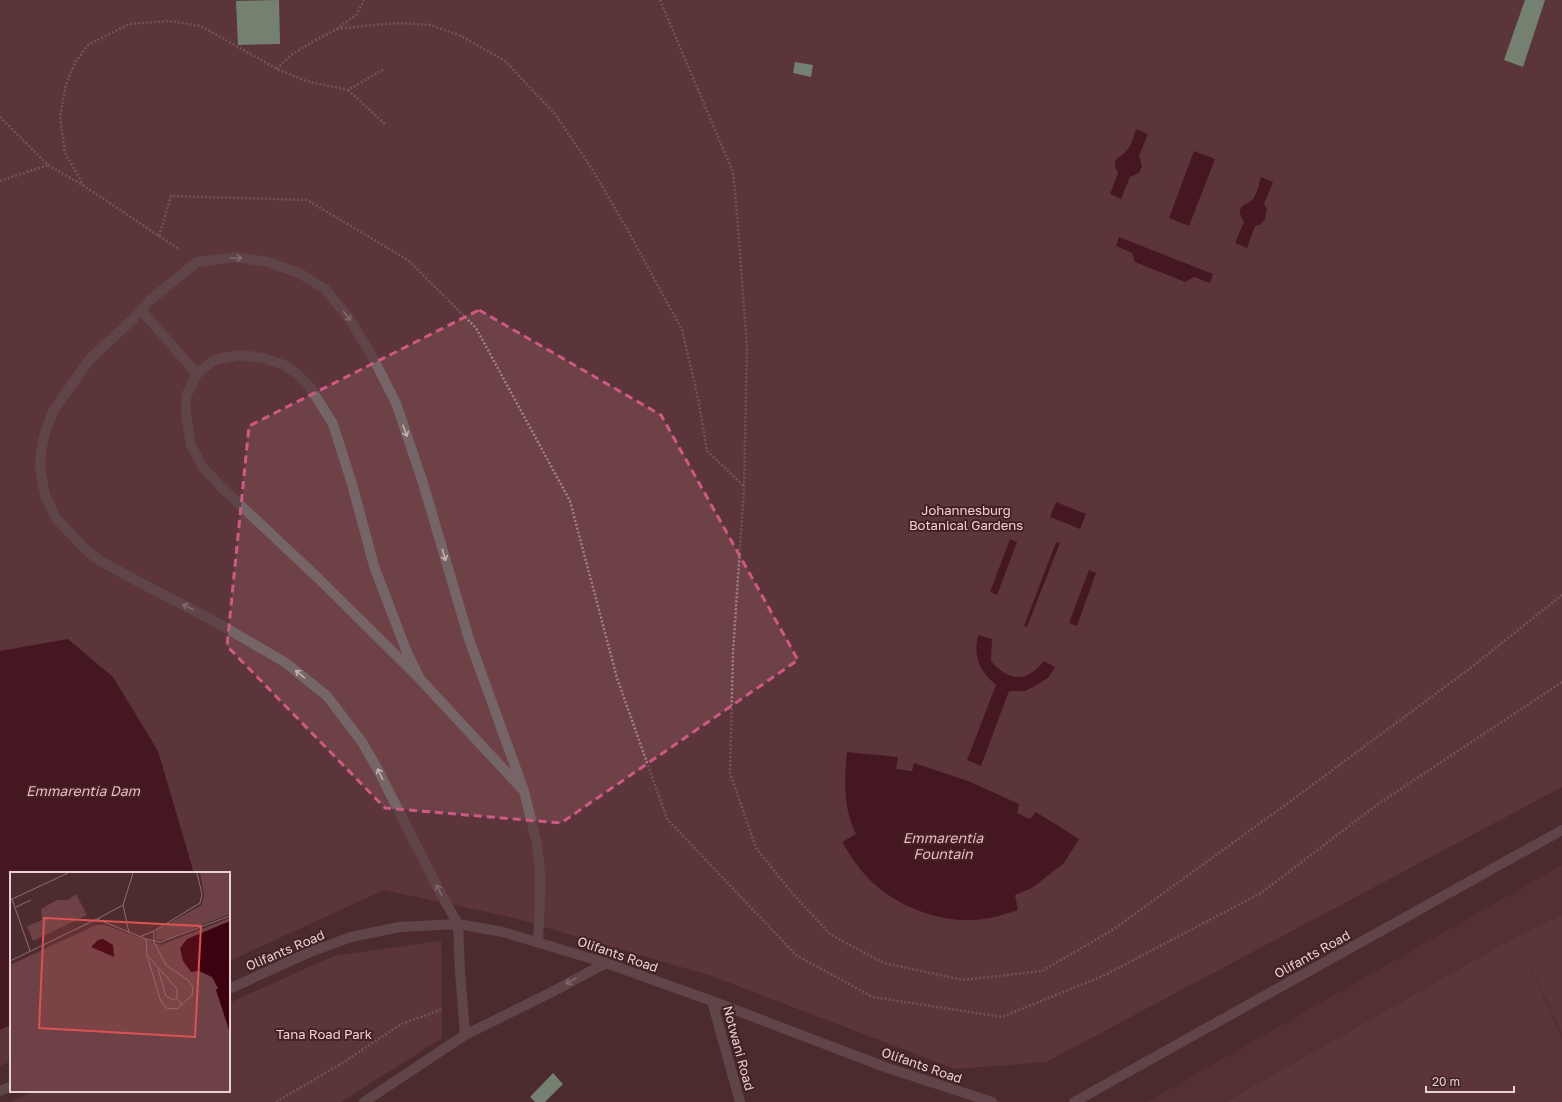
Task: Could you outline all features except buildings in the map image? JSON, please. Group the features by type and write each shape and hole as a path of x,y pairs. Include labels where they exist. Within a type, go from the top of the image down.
{"street":[{"path":"465,1035 458,924 441,894 377,768 362,742 327,696 286,663 214,620 100,561 84,548 56,518 45,495 40,468 41,452 44,436 53,411 90,359 169,283 197,262 236,257 268,262 299,273 324,289 348,317 371,354 396,403 423,483 469,639 524,791 537,844 540,872 538,942"},
{"path":"141,310 197,374"},
{"path":"420,679 406,650 374,566 352,484 333,424 310,388 297,374 284,365 263,358 239,355 214,360 197,374 186,396 186,414 191,445 202,466 220,487 320,579 346,607 420,679 524,791"},
{"name":"Olifants Road","path":"1074,1102 1562,830"},
{"name":"Olifants Road","path":"230,989 310,952 351,937 399,927 458,924 503,932 606,963 712,1001 886,1067 992,1102"},
{"path":"364,1102 465,1035 552,992 606,963"},
{"name":"Notwani Road","path":"712,1001 740,1102"},
{"path":"0,1091 10,1086"}],"path":[{"path":"277,69 291,55 337,29 357,14 364,0"},
{"path":"660,0 733,172 737,213 747,346 744,486 733,653 730,773 756,848 792,893 831,935 884,962 963,980 1042,971 1114,928 1310,788 1473,666 1562,595"},
{"path":"84,186 65,153 60,117 66,84 76,61 88,45 128,24 168,21 201,26 277,69 306,81 348,90 386,125"},
{"path":"337,29 400,23 430,26 459,35 505,62 556,115 592,169 682,330 698,398 707,451 744,486"},
{"path":"348,90 384,69"},
{"path":"0,117 48,165 84,186 197,262"},
{"path":"0,181 48,165"},
{"path":"159,236 171,196 307,200 408,260 476,328 570,501 617,678 667,819 796,955 873,997 1002,1017 1103,976 1261,893 1378,804 1562,682"},
{"path":"276,1102 341,1064 401,1024 462,1002"}],"highlighted area":[{"path":"479,310 661,415 798,660 561,823 385,808 227,646 249,426"}],"shaded area":[{"path":"1562,865 1562,1102 1147,1102"}],"green space":[{"name":"Johannesburg Botanical Gardens","path":"0,0 1562,0 1562,787 1046,1062 955,1069 712,976 510,917 384,890 230,961 230,872 10,872 10,1061 0,1066"},
{"path":"1562,915 1562,1032 1524,954 1562,1040 1562,1102 1226,1102 1516,937"},
{"name":"Tana Road Park","path":"441,941 442,1038 341,1102 11,1102 33,1092 230,1092 230,1003 334,956"}],"water":[{"path":"1136,129 1148,134 1139,156 1142,166 1139,173 1130,177 1121,199 1110,194 1118,173 1115,161 1129,148"},
{"path":"1194,151 1215,159 1189,226 1169,218"},
{"path":"1261,177 1273,182 1264,204 1267,209 1265,219 1261,224 1255,226 1247,248 1235,243 1244,222 1240,209 1253,199"},
{"path":"1119,237 1213,274 1210,283 1194,277 1185,282 1135,262 1132,253 1116,246"},
{"path":"1056,502 1086,514 1080,529 1050,517"},
{"path":"1010,539 1017,542 997,595 990,592"},
{"path":"1056,542 1060,543 1027,627 1024,626"},
{"path":"1089,570 1096,573 1077,626 1069,623"},
{"path":"978,635 992,639 991,661 1004,673 1011,676 1017,677 1030,674 1044,661 1055,667 1048,678 1035,686 1025,691 1009,691 981,766 967,760 996,685 985,674 979,663 976,650"},
{"name":"Emmarentia Dam","path":"68,639 113,677 158,751 194,872 10,872 10,1025 0,1030 0,651"},
{"name":"Emmarentia Fountain","path":"847,752 898,757 896,769 912,771 914,763 968,781 1019,804 1017,813 1030,819 1036,812 1079,839 1064,863 1032,888 1015,895 1018,910 979,920 963,920 931,915 915,909 900,902 874,884 856,864 842,842 856,834 847,804 845,773"}]}
